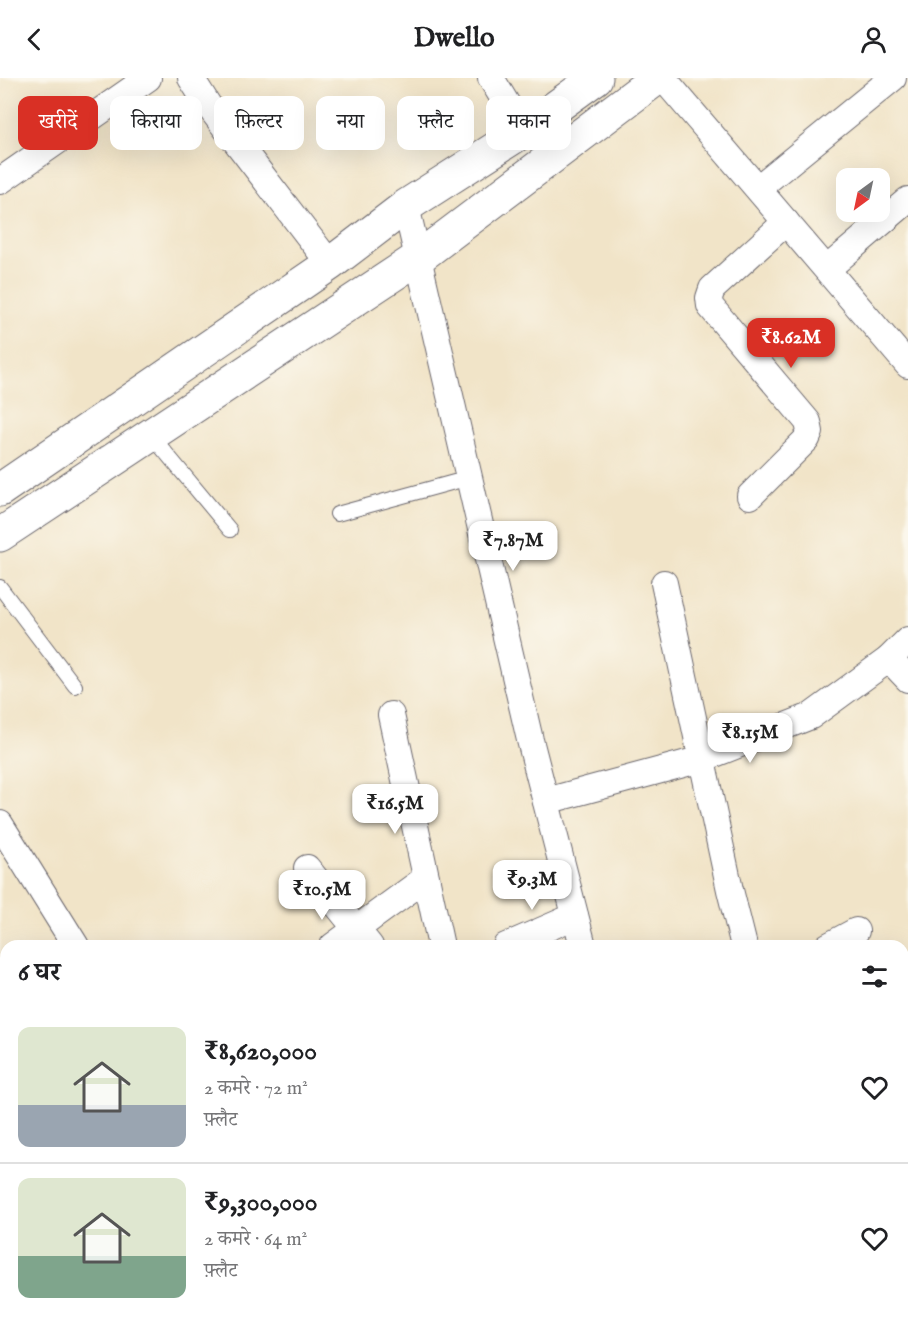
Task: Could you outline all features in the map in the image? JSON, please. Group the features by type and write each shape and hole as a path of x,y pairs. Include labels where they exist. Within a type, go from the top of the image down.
{"main road":[{"path":"571,96 596,78"},
{"path":"0,535 418,258 657,78"},
{"path":"0,490 330,264 405,206 493,150"}],"street":[{"path":"0,181 148,78"},
{"path":"191,78 208,105 330,264"},
{"path":"491,78 502,96"},
{"path":"663,78 908,365"},
{"path":"758,188 893,78"},
{"path":"827,269 908,200"},
{"path":"405,206 546,801 581,940"},
{"path":"750,496 807,439 810,432 808,422 710,306 709,298 712,289 786,222"},
{"path":"664,583 742,940"},
{"path":"546,801 702,759 811,716 889,659 908,640"},
{"path":"889,659 908,679"},
{"path":"391,715 440,940"},
{"path":"0,824 72,940"},
{"path":"307,868 363,938 426,878"},
{"path":"520,940 575,916"},
{"path":"839,940 856,931"}],"lane":[{"path":"151,435 230,530"},
{"path":"338,514 469,478"},
{"path":"0,587 75,686"}]}
